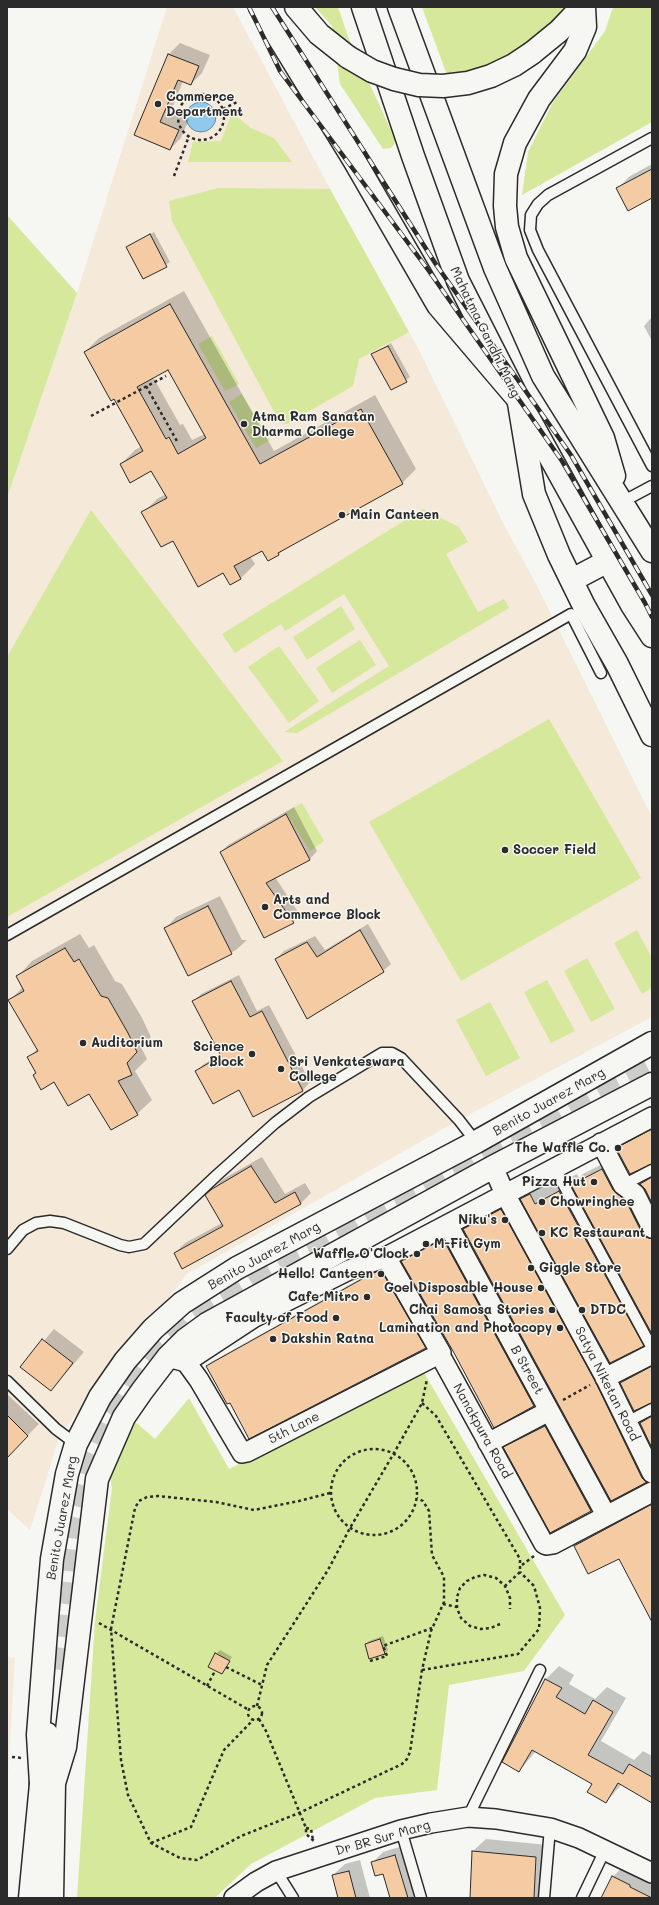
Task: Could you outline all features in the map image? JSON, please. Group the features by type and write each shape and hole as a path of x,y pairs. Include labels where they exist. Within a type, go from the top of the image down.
{"main road":[{"path":"260,7 354,160 438,305 518,399 534,494 572,580 652,735"},
{"path":"296,7 319,34 348,57 372,71 394,80 419,85 443,86 468,83 491,76 514,65 532,53 559,31 583,7"},
{"name":"Mahatma Gandhi Marg","path":"363,7 413,156 458,280 518,399 608,561 652,636"},
{"path":"399,7 495,268 543,376 652,551"},
{"path":"583,7 585,27 575,51 539,100 515,143 506,174 506,216 516,258 603,438 622,502"},
{"path":"572,580 608,561"},
{"name":"Benito Juarez Marg","path":"52,1898 47,1784 38,1736 52,1559 67,1474 76,1444 100,1397 125,1361 153,1330 182,1304 237,1268 476,1142 652,1043"},
{"name":"Benito Juarez Marg","path":"30,1898 47,1784 65,1747 97,1479 124,1417 177,1360 185,1340 207,1324 494,1167 652,1084"},
{"path":"47,1784 52,1736"}],"street":[{"path":"177,1360 253,1318 349,1270 386,1257 652,1117"},
{"path":"601,1143 623,1185 635,1194 652,1228"},
{"name":"Satya Niketan Road","path":"494,1167 505,1194 599,1381 627,1422 652,1473"},
{"name":"B Street","path":"448,1225 606,1515"},
{"name":"Nanakpura Road","path":"386,1257 441,1353 440,1355 544,1544 553,1544 606,1515"},
{"name":"5th Lane","path":"177,1360 199,1380 242,1453 247,1452 441,1353"},
{"path":"599,1381 652,1354"},
{"path":"488,1443 548,1410"},
{"path":"606,1515 652,1492"},
{"name":"Dr BR Sur Marg","path":"234,1898 256,1882 317,1849 431,1823 468,1818 496,1819 550,1828 579,1838 652,1873"}],"lane":[{"path":"652,138 548,195 538,204 531,215 530,230 542,257 652,466"},
{"path":"622,502 652,486"},
{"path":"7,935 571,614 600,673"},
{"path":"7,1249 23,1230 36,1223 50,1221 64,1222 120,1245 129,1247 144,1244 206,1185 275,1123 309,1097 382,1053 392,1053 401,1058 459,1120 476,1142"},
{"path":"555,1169 652,1348"},
{"path":"623,1185 652,1170"},
{"path":"7,1381 56,1429 76,1444"},
{"path":"627,1422 652,1409"},
{"path":"468,1818 540,1670"},
{"path":"544,1898 550,1828"},
{"path":"401,1830 421,1898"},
{"path":"582,1898 605,1850"},
{"path":"276,1871 293,1898"}],"path":[{"path":"204,94 214,97 223,108 224,123 215,135 201,140 189,136 181,127 178,118 180,108 186,100 194,95 204,94"},
{"path":"223,108 239,100"},
{"path":"174,176 189,136"},
{"path":"91,416 166,376"},
{"path":"146,386 178,443"},
{"path":"257,1706 267,1665 328,1570 350,1528 422,1403 428,1381 425,1376"},
{"path":"548,1410 599,1381"},
{"path":"422,1403 436,1416 520,1559 520,1572 505,1586"},
{"path":"374,1448 394,1453 407,1463 415,1477 418,1494 415,1509 402,1526 385,1534 366,1535 350,1528 339,1519 333,1506 330,1493 331,1482 338,1467 352,1454 374,1448"},
{"path":"330,1493 254,1510 216,1502 158,1496 147,1497 139,1501 135,1508 111,1629 122,1767 128,1795 151,1843 180,1858 197,1860 241,1836 299,1813 402,1764 407,1759 410,1752 422,1670 432,1628 443,1604 444,1576 432,1555 429,1511 423,1501 417,1498"},
{"path":"521,1565 531,1557"},
{"path":"422,1670 518,1654 539,1629 540,1608 534,1586 520,1572"},
{"path":"500,1624 481,1630 470,1626 461,1618 457,1608 456,1597 460,1588 466,1581 475,1576 484,1575 496,1578 505,1586 510,1598 510,1609"},
{"path":"443,1604 457,1608"},
{"path":"95,1620 249,1710"},
{"path":"370,1661 387,1656 384,1646 432,1628"},
{"path":"226,1667 262,1685"},
{"path":"208,1686 215,1671"},
{"path":"249,1710 251,1707 257,1706"},
{"path":"257,1706 262,1711 259,1719"},
{"path":"249,1710 249,1716 254,1720"},
{"path":"151,1843 191,1826 224,1750 254,1720 259,1719"},
{"path":"259,1719 266,1731 306,1828 306,1834 317,1849"},
{"path":"306,1828 311,1829 317,1849"}],"shaded area":[{"path":"167,7 233,7 330,189 419,350 503,523 535,582 652,817 652,1017 459,1120 187,1274 60,1435 30,1530 7,1509 7,498 77,293"},
{"path":"7,1657 15,1658 7,1790"}],"green space":[{"path":"315,7 338,7 349,39 395,139 395,143 391,148 383,149 340,84 332,26"},
{"path":"422,7 564,7 545,35 486,70 447,75"},
{"path":"613,7 652,7 652,122 522,195 528,152 552,104 605,31"},
{"path":"232,113 251,128 274,138 292,162 188,162 193,142 221,141"},
{"path":"218,188 330,189 409,332 359,359 353,386 287,424 280,423 172,221 169,201"},
{"path":"7,215 77,293 7,498"},
{"path":"212,336 239,384 225,391 198,344"},
{"path":"242,394 270,440 256,448 229,402"},
{"path":"423,509 459,527 468,542 446,554 478,612 504,599 509,608 297,733 284,732 389,666 344,594 285,631 281,624 235,653 222,634"},
{"path":"91,510 283,761 7,917 7,657"},
{"path":"341,606 355,629 307,660 293,637"},
{"path":"360,640 376,665 332,693 316,668"},
{"path":"279,646 319,701 289,723 248,667"},
{"name":"Soccer Field","path":"549,719 641,878 461,981 369,822"},
{"path":"302,803 324,841 310,851 286,812"},
{"path":"637,930 652,958 652,988 642,994 614,943"},
{"path":"587,958 615,1009 591,1022 564,971"},
{"path":"547,980 575,1031 551,1043 524,992"},
{"path":"490,1002 520,1058 486,1076 456,1020"},
{"path":"423,1371 565,1615 524,1671 449,1685 437,1790 375,1798 251,1864 215,1898 77,1898 95,1621 112,1488 110,1475 132,1419 155,1439 189,1398 229,1469"}],"water":[{"path":"201,102 212,106 216,117 212,128 201,132 190,128 186,117 190,106"}],"building":[{"name":"Commerce Department","path":"168,54 199,66 191,85 178,80 160,122 179,130 170,150 134,135"},
{"path":"652,169 652,198 628,211 616,188"},
{"path":"150,234 167,267 143,279 126,247"},
{"path":"170,304 260,464 361,409 403,484 278,553 279,555 268,561 262,551 234,566 241,579 230,585 223,573 198,587 173,541 161,547 141,512 167,498 151,471 130,483 120,464 143,451 114,399 111,401 84,352","holes":["168,370 206,438 178,454 169,437 166,439 137,387"]},
{"path":"388,346 407,382 391,390 371,354"},
{"path":"286,814 310,860 266,883 294,923 264,938 220,852"},
{"path":"208,906 232,954 188,976 164,928"},
{"path":"360,930 384,972 307,1019 275,959 307,942 317,957"},
{"name":"Auditorium","path":"65,948 74,962 79,959 101,996 108,998 137,1052 127,1063 132,1075 118,1081 138,1115 111,1130 89,1094 68,1106 54,1082 41,1090 33,1075 36,1073 27,1057 38,1051 8,1000 24,991 16,976"},
{"name":"Science Block","path":"231,981 250,1017 262,1011 303,1091 253,1117 239,1090 213,1104 195,1071 221,1056 192,1001"},
{"path":"652,1129 652,1164 630,1174 616,1148"},
{"path":"251,1166 275,1203 295,1192 301,1204 182,1269 174,1253 223,1226 205,1195 212,1189"},
{"path":"602,1169 613,1190 626,1201 642,1233 646,1237 652,1239 652,1334 571,1185"},
{"path":"652,1177 652,1203 645,1189 640,1184"},
{"path":"559,1191 644,1346 610,1363 520,1199 530,1194 535,1204"},
{"path":"501,1209 595,1381 642,1478 647,1482 611,1501 463,1229"},
{"path":"443,1239 534,1406 494,1428 453,1351 401,1261"},
{"path":"381,1270 426,1348 249,1439 230,1403 227,1404 206,1366 371,1274"},
{"path":"42,1339 73,1363 51,1391 20,1367"},
{"path":"652,1366 652,1403 634,1411 620,1383"},
{"path":"7,1415 28,1436 7,1458"},
{"path":"652,1416 652,1448 640,1423"},
{"path":"545,1426 591,1511 550,1533 503,1447"},
{"path":"652,1504 652,1622 619,1559 588,1574 574,1546"},
{"path":"380,1639 385,1654 369,1659 365,1644"},
{"path":"215,1653 230,1661 222,1674 208,1667"},
{"path":"545,1679 562,1688 556,1697 585,1714 593,1700 613,1712 588,1755 623,1774 629,1764 652,1777 652,1803 618,1783 606,1803 587,1792 592,1784 532,1750 519,1772 502,1762"},
{"path":"472,1851 536,1857 534,1898 470,1898"},
{"path":"395,1855 408,1898 390,1898 383,1874 375,1876 371,1862"},
{"path":"349,1871 356,1898 338,1898 332,1875"},
{"path":"612,1876 630,1885 630,1887 652,1898 601,1898"}],"tunnel":[{"path":"53,1669 69,1522 82,1476 108,1413 151,1351 185,1317 270,1266 652,1067"}],"railway":[{"path":"249,7 280,71 429,271 562,461 652,617"},
{"path":"272,7 437,266 571,455 652,595"}],"place":[{"name":"Commerce Department","path":"158,104"},
{"name":"Atma Ram Sanatan Dharma College","path":"244,424"},
{"name":"Main Canteen","path":"342,515"},
{"name":"Soccer Field","path":"505,850"},
{"name":"Arts and Commerce Block","path":"265,907"},
{"name":"Auditorium","path":"83,1043"},
{"name":"Science Block","path":"252,1054"},
{"name":"Sri Venkateswara College","path":"281,1069"},
{"name":"The Waffle Co.","path":"618,1148"},
{"name":"Pizza Hut","path":"594,1182"},
{"name":"Chowringhee","path":"542,1202"},
{"name":"Niku's","path":"505,1220"},
{"name":"KC Restaurant","path":"542,1233"},
{"name":"M-Fit Gym","path":"426,1244"},
{"name":"Waffle O'Clock","path":"417,1254"},
{"name":"Giggle Store","path":"531,1268"},
{"name":"Hello! Canteen","path":"381,1274"},
{"name":"Goel Disposable House","path":"541,1288"},
{"name":"Cafe Mitro","path":"367,1297"},
{"name":"Chai Samosa Stories","path":"552,1310"},
{"name":"DTDC","path":"582,1310"},
{"name":"Faculty of Food","path":"336,1318"},
{"name":"Lamination and Photocopy","path":"560,1328"},
{"name":"Dakshin Ratna","path":"273,1339"}]}
